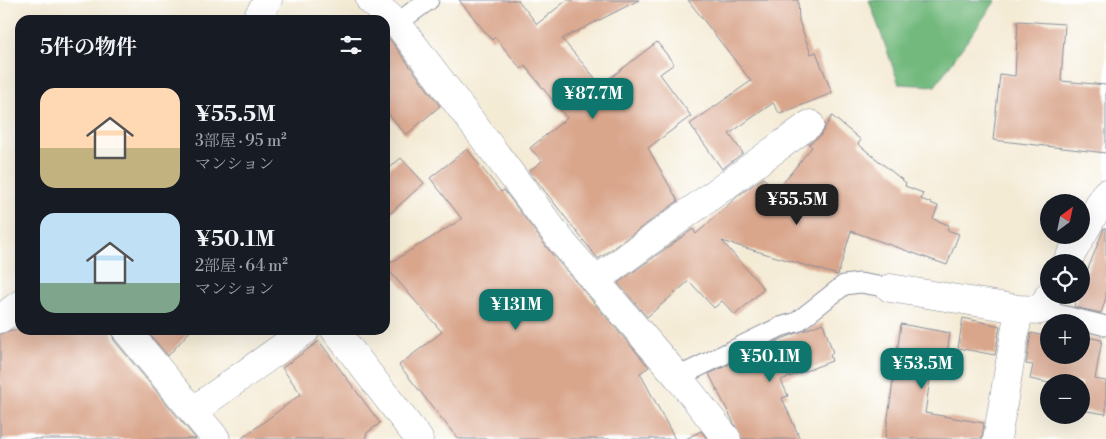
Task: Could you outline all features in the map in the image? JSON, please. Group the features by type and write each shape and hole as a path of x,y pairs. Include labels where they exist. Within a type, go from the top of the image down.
{"street":[{"path":"259,15 268,0"},
{"path":"370,0 388,15"},
{"path":"390,17 397,23 563,243 678,377 727,439"},
{"path":"596,280 810,124"},
{"path":"1072,254 1106,193"},
{"path":"890,288 1036,305 997,439"},
{"path":"0,319 15,308"},
{"path":"130,335 216,439"},
{"path":"194,410 299,335"},
{"path":"339,335 419,439"}],"lane":[{"path":"397,23 429,0"},
{"path":"678,377 780,327 797,322 832,292 844,285 860,283 890,288"},
{"path":"1036,305 1106,326"}],"green space":[{"path":"869,0 996,0 935,86 899,84"}],"building":[{"path":"459,0 518,0 537,24 567,0 639,0 562,39 601,85 657,42 674,64 660,74 691,116 648,148 678,201 598,259 529,171 542,161 530,148 567,118 525,66 521,69 495,37 492,40"},
{"path":"688,0 798,0 799,21 811,54 816,52 832,93 780,114 773,103 729,134 743,153 722,169 690,124 751,81"},
{"path":"1018,21 1065,24 1061,81 1106,85 1106,153 993,140 1000,74 1015,76"},
{"path":"390,40 440,106 406,135 390,116"},
{"path":"832,116 861,140 858,144 906,183 905,186 923,193 921,199 938,206 933,219 949,225 947,230 959,234 947,265 851,231 838,275 722,241 764,289 735,315 722,301 714,308 689,281 647,317 618,283 693,229 696,234 739,195 763,178 777,190 812,147 809,144 820,136"},
{"path":"467,149 501,192 504,190 551,253 649,367 640,373 675,439 458,439 399,365 442,332 390,272 390,263 462,219 430,178"},
{"path":"401,158 424,183 390,214 390,168"},
{"path":"1104,228 1106,228 1106,298 1101,313 1074,307 1075,304 1090,304 1090,264"},
{"path":"963,318 1000,326 995,355 958,348"},
{"path":"823,323 833,353 830,355 832,361 781,380 788,396 782,398 800,439 742,439 709,374 784,338"},
{"path":"901,324 950,333 945,368 932,366 925,413 984,423 982,439 885,439"},
{"path":"15,330 15,335 112,335 114,340 196,439 0,439 0,334"},
{"path":"1031,333 1040,335 1040,364 1090,364 1090,338 1102,340 1095,379 1106,381 1106,414 1090,411 1090,374 1040,374 1040,381 1030,379 1033,365 1026,364"},
{"path":"150,335 187,335 168,356"},
{"path":"319,341 380,423 367,433 365,439 241,439 301,394 282,368"},
{"path":"701,431 707,439 686,439"}]}
